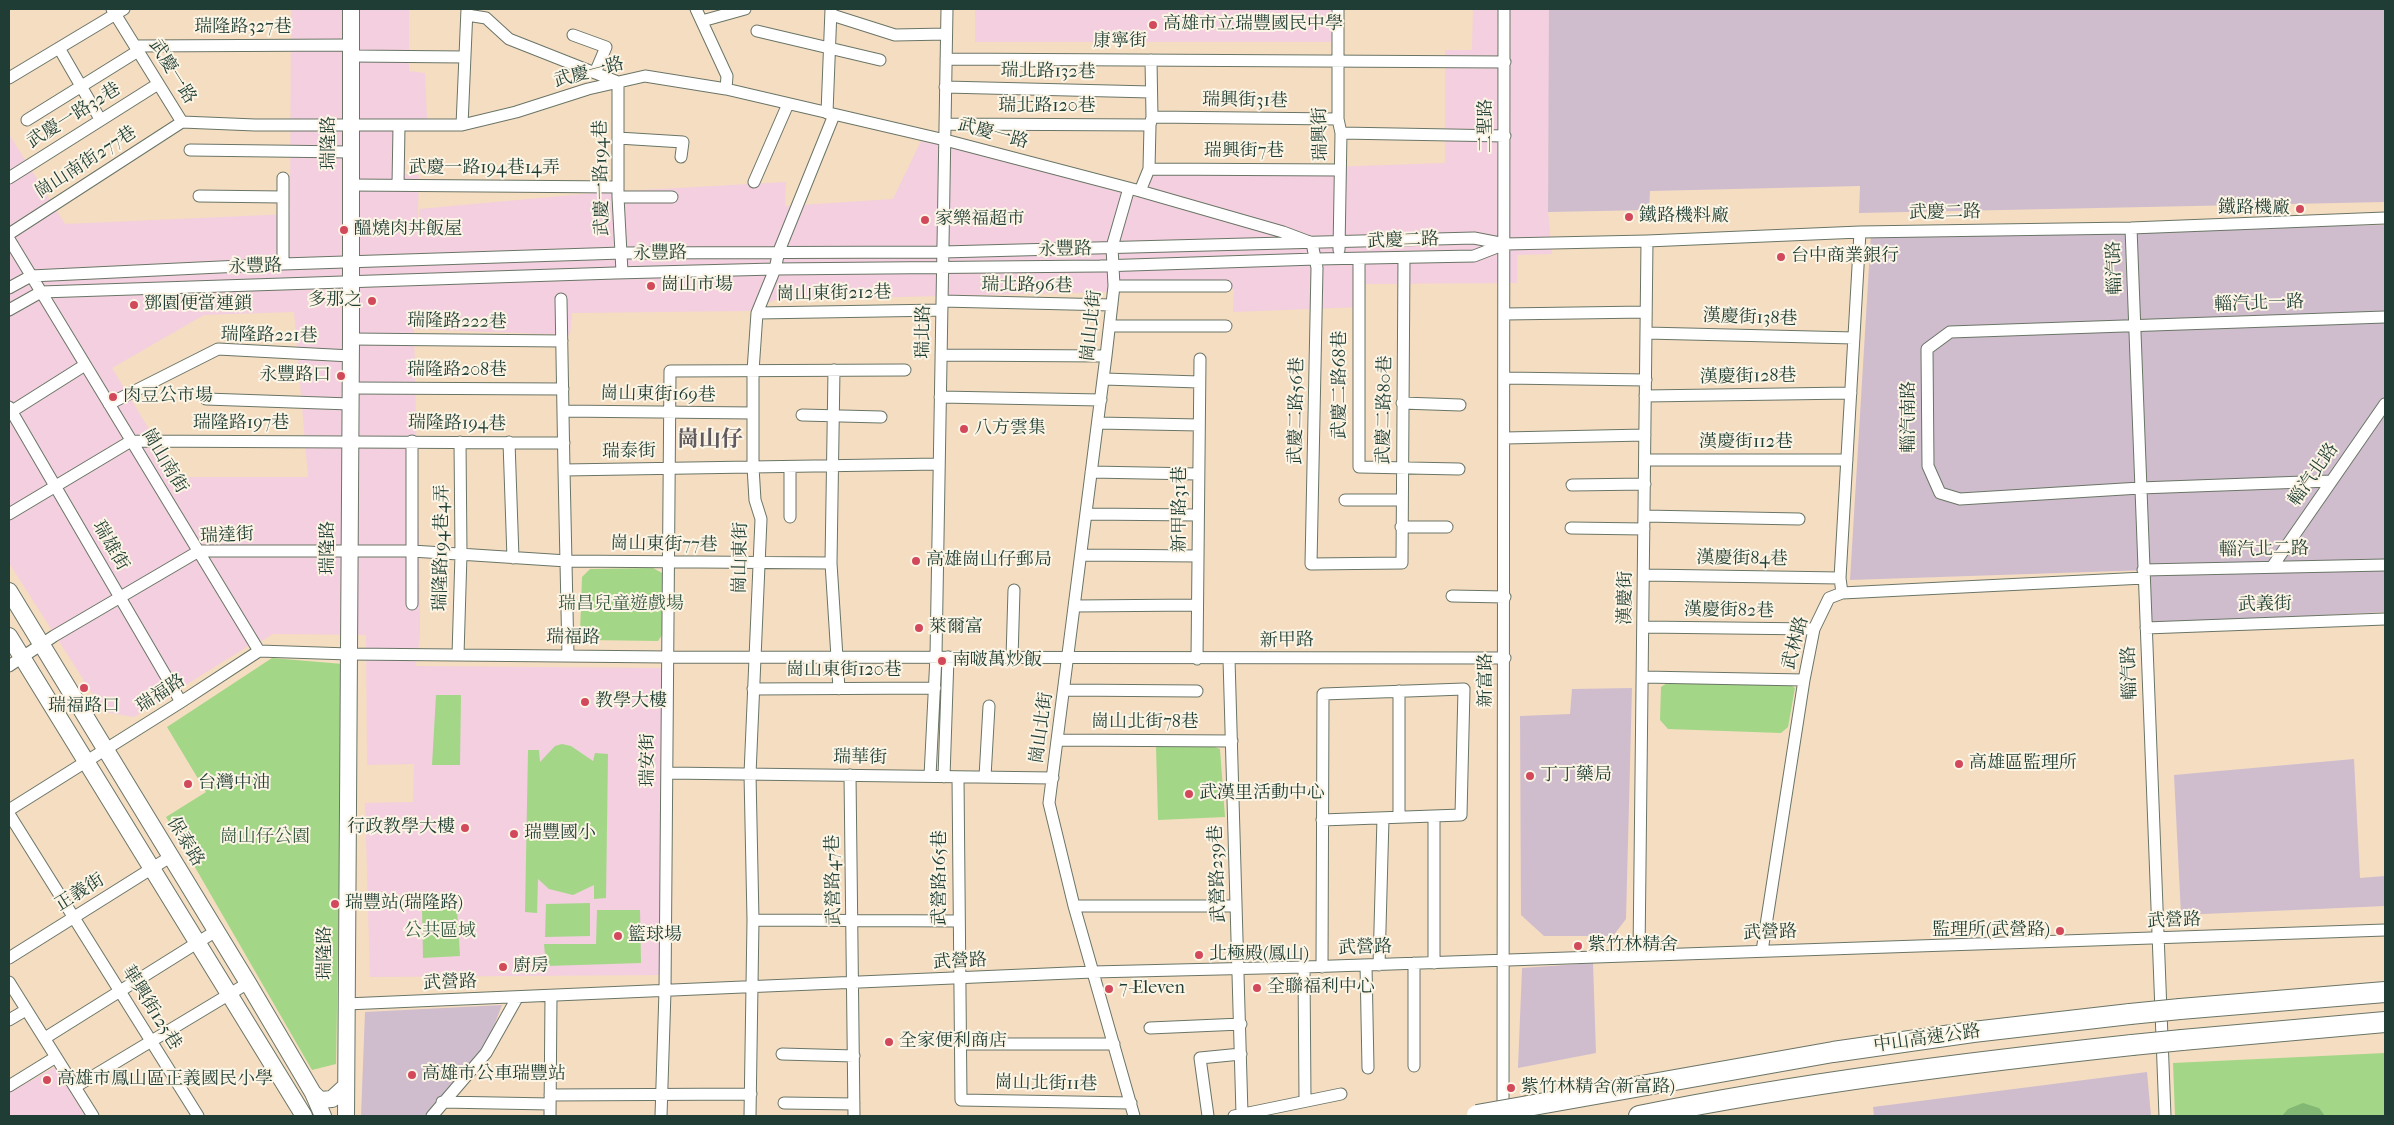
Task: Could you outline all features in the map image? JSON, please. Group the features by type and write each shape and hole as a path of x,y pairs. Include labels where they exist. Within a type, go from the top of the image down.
{"highway":[{"name":"中山高速公路","path":"1474,1116 1833,1052 1973,1032 2180,1009 2385,992"},
{"name":"中山高速公路","path":"1639,1116 1738,1096 1964,1063 2182,1040 2385,1022"}],"street":[{"name":"瑞隆路","path":"346,1116 344,1088 351,356 351,9"},
{"path":"696,9 727,76 726,89"},
{"path":"702,21 744,9"},
{"name":"瑞北路","path":"930,776 936,656 947,9"},
{"name":"瑞興街","path":"1338,9 1338,119 1340,133 1339,259"},
{"name":"二聖路","path":"1504,9 1505,244"},
{"path":"9,78 117,10"},
{"name":"武慶一路","path":"117,10 136,49 182,122 399,126 462,125 516,112 588,89 645,76 726,89 944,140 1134,189"},
{"path":"462,125 467,12 486,18 508,39 618,82"},
{"path":"832,12 895,35 946,34"},
{"name":"崗山東街","path":"750,1116 753,920 750,774 761,519 755,500 753,467 757,312 775,269 778,251 830,114 832,12"},
{"path":"757,31 880,60"},
{"path":"573,35 606,47 595,73"},
{"path":"59,48 100,119"},
{"name":"瑞隆路327巷","path":"136,49 351,51 465,57"},
{"path":"27,120 136,49"},
{"name":"康寧街","path":"946,60 1504,62"},
{"path":"1149,169 1151,60"},
{"name":"武慶一路194巷","path":"618,82 618,192 622,272"},
{"name":"武慶一路32巷","path":"9,178 158,84"},
{"name":"瑞北路132巷","path":"945,87 1151,92"},
{"path":"754,182 788,104"},
{"name":"瑞興街31巷","path":"1151,121 1338,119"},
{"name":"瑞北路120巷","path":"945,124 1151,121"},
{"name":"崗山南街277巷","path":"9,234 182,122"},
{"path":"398,186 399,126"},
{"path":"1340,133 1505,136"},
{"path":"618,138 683,142 680,157"},
{"path":"190,150 350,152"},
{"name":"瑞興街7巷","path":"1149,169 1339,170"},
{"name":"崗山北街","path":"1134,1116 1074,906 1049,803 1104,380 1114,286 1112,247 1134,189 1149,169"},
{"path":"282,264 283,178"},
{"name":"武慶一路194巷14弄","path":"350,185 618,192 672,196"},
{"name":"武慶二路","path":"1134,189 1283,232 1312,243 1474,238 1505,244 1647,241 1860,232 2131,228 2385,218"},
{"path":"199,196 282,197"},
{"name":"輜汽路","path":"2131,228 2165,1116"},
{"path":"1860,232 1840,578 1842,592 2144,574"},
{"name":"崗山南街","path":"9,239 259,651"},
{"name":"漢慶街","path":"1640,955 1647,241"},
{"path":"1312,243 1316,259"},
{"name":"永豐路","path":"9,288 31,276 282,264 622,253 778,251 943,252 1312,243"},
{"name":"武慶二路","path":"1316,259 1474,256 1505,244"},
{"name":"新富路","path":"1504,1116 1505,244"},
{"name":"武慶二路80巷","path":"1402,563 1404,258"},
{"name":"永豐路","path":"9,310 41,292 622,272 1112,266 1316,259"},
{"name":"武慶二路56巷","path":"1316,259 1311,564 1402,563"},
{"name":"武慶二路68巷","path":"1359,259 1359,467 1402,468"},
{"path":"1114,286 1226,286"},
{"path":"561,299 568,656"},
{"name":"崗山東街212巷","path":"757,312 942,305"},
{"name":"瑞北路96巷","path":"942,305 1112,305"},
{"path":"1505,314 1646,312"},
{"name":"輜汽北一路","path":"2134,326 2385,317"},
{"path":"1110,326 1226,326"},
{"name":"輜汽南路","path":"2134,326 1950,332 1927,349 1928,466 1940,493 1960,499 2140,488"},
{"name":"漢慶街138巷","path":"1646,333 1854,338"},
{"name":"瑞隆路222巷","path":"351,339 562,341"},
{"name":"瑞隆路221巷","path":"109,404 218,349 351,356"},
{"path":"941,355 1106,356"},
{"name":"新甲路31巷","path":"1197,659 1200,359"},
{"path":"10,411 85,365"},
{"path":"834,370 831,563 838,657 838,689"},
{"path":"754,371 905,370"},
{"name":"瑞安街","path":"661,1116 665,991 670,371 754,371"},
{"path":"1505,378 1646,380"},
{"path":"1104,380 1199,382"},
{"name":"瑞隆路208巷","path":"206,399 563,389"},
{"name":"漢慶街128巷","path":"1645,396 1851,393"},
{"path":"940,398 1101,400"},
{"path":"1402,403 1460,405"},
{"name":"輜汽北路","path":"2272,567 2385,404"},
{"name":"瑞雄街","path":"10,411 181,702"},
{"name":"崗山東街169巷","path":"563,411 753,413"},
{"path":"802,415 881,417"},
{"path":"1098,423 1199,425"},
{"path":"1505,438 1645,435"},
{"path":"9,514 131,441"},
{"name":"瑞隆路197巷","path":"131,441 350,442"},
{"path":"412,441 412,604"},
{"name":"瑞隆路194巷","path":"350,442 564,443"},
{"name":"瑞隆路194巷4弄","path":"458,655 461,554 460,442"},
{"path":"509,442 513,558"},
{"name":"漢慶街112巷","path":"1645,460 1847,460"},
{"name":"瑞泰街","path":"564,470 939,464"},
{"path":"790,467 790,517"},
{"path":"1402,468 1459,469"},
{"path":"1092,472 1198,474"},
{"path":"2140,488 2332,481"},
{"path":"1572,485 1644,484"},
{"path":"1345,500 1401,500"},
{"path":"1087,514 1198,514"},
{"path":"1644,516 1799,519"},
{"path":"1401,527 1447,527"},
{"path":"1571,528 1644,529"},
{"name":"瑞達街","path":"16,661 41,644 199,552 412,552 461,554"},
{"name":"崗山東街77巷","path":"461,554 567,561 831,563"},
{"path":"1082,555 1198,556"},
{"name":"輜汽北二路","path":"2144,574 2272,567 2385,565"},
{"name":"漢慶街84巷","path":"1644,574 1840,578"},
{"path":"1012,658 1014,590"},
{"name":"保泰路","path":"9,591 248,983 313,1093 323,1116"},
{"name":"武林路","path":"1762,951 1804,680 1814,629 1830,598 1842,592"},
{"path":"1452,596 1505,597"},
{"path":"1076,606 1197,605"},
{"name":"武義街","path":"2146,628 2385,619"},
{"name":"漢慶街82巷","path":"1643,627 1814,629"},
{"path":"9,636 16,661 86,762 304,1116"},
{"name":"瑞福路","path":"9,810 259,651 349,654 668,657 936,656 1069,659"},
{"path":"944,776 948,657"},
{"name":"武營路239巷","path":"1229,658 1239,969 1240,1054 1238,1115"},
{"name":"新甲路","path":"1069,659 1505,658"},
{"path":"1642,678 1804,680"},
{"name":"崗山東街120巷","path":"753,689 935,688"},
{"path":"1322,820 1462,815 1464,689 1323,694 1322,820 1322,967"},
{"path":"1065,690 1197,690"},
{"path":"1399,691 1399,817"},
{"path":"985,777 989,706"},
{"name":"崗山北街78巷","path":"1058,740 1232,741"},
{"name":"瑞華街","path":"667,773 1053,778"},
{"name":"武營路47巷","path":"850,775 854,983 854,1116"},
{"name":"武營路165巷","path":"958,777 961,1100"},
{"name":"華興街125巷","path":"9,814 198,1116"},
{"path":"1434,816 1434,963"},
{"path":"1379,965 1382,818"},
{"name":"正義街","path":"9,958 170,857"},
{"path":"1074,906 1236,906"},
{"path":"753,920 958,921"},
{"name":"武營路","path":"346,1004 959,980 1093,972 1304,968 2385,930"},
{"path":"44,1038 216,931"},
{"path":"1414,963 1414,1066"},
{"path":"1366,965 1368,1068"},
{"path":"1304,968 1305,1100"},
{"path":"9,982 93,1116"},
{"path":"75,1087 248,983"},
{"path":"550,1116 551,996"},
{"path":"432,1116 442,1102 486,1053 517,998"},
{"path":"9,1020 26,1010"},
{"path":"1150,1028 1240,1024"},
{"path":"960,1044 1114,1044"},
{"path":"782,1054 854,1056"},
{"path":"1208,1116 1200,1058 1240,1054"},
{"path":"9,1086 56,1057"},
{"name":"瑞隆路","path":"336,1116 344,1088"},
{"path":"313,1093 320,1100 332,1099 344,1088"},
{"path":"442,1102 751,1094"},
{"path":"1238,1115 1340,1094"},
{"name":"崗山北街11巷","path":"961,1100 1131,1103"},
{"path":"784,1103 854,1104"}],"shaded area":[{"path":"291,9 409,9 409,71 425,73 427,119 406,121 405,174 419,175 417,248 419,209 605,192 786,182 785,206 893,199 921,141 970,151 1144,199 1151,173 1445,163 1445,50 1472,50 1473,9 1550,9 1548,212 1552,254 1517,255 1517,283 1366,284 1363,307 1233,312 1234,289 775,300 749,311 572,313 570,335 414,329 420,592 420,635 416,666 662,668 662,975 370,977 365,803 413,802 414,764 367,765 366,635 273,634 252,647 250,645 134,717 104,712 9,563 9,134 65,224 290,214","holes":["294,312 308,477 178,477 112,368 204,315"]},
{"name":"高雄市立瑞豐國民中學","path":"975,9 1331,9 1331,42 975,42"},
{"path":"1549,9 2385,9 2385,202 1859,213 1860,186 1650,191 1649,210 1548,212"},
{"path":"2385,225 2385,612 2151,624 2149,570 1850,580 1871,233"},
{"path":"1632,688 1626,919 1613,936 1544,936 1521,915 1520,716 1570,714 1572,689"},
{"path":"2354,759 2360,878 2385,876 2385,906 2181,915 2174,775"},
{"path":"1593,963 1596,1053 1518,1068 1522,968"},
{"name":"高雄市公車瑞豐站","path":"502,1005 486,1047 436,1103 429,1116 361,1116 365,1012"},
{"name":"高雄市鳳山區正義國民小學","path":"55,1067 85,1116 9,1116 9,1093"},
{"path":"2147,1072 2151,1116 1874,1116 1873,1107"}],"green space":[{"name":"瑞昌兒童遊戲場","path":"653,568 662,573 662,635 658,641 587,640 580,632 582,577 590,569"},
{"name":"崗山仔公園","path":"272,658 343,664 336,1064 312,1070 166,817 206,792 167,727"},
{"path":"1667,683 1789,684 1795,688 1788,727 1781,733 1668,729 1660,720 1661,687"},
{"path":"436,695 461,695 460,765 432,765"},
{"path":"562,744 571,746 593,761 595,753 608,754 606,898 594,899 594,885 573,895 549,889 538,879 537,913 525,912 528,750 539,750 540,762 555,746"},
{"path":"1212,746 1220,749 1225,817 1158,820 1156,747"},
{"path":"590,903 590,936 545,937 546,904"},
{"name":"公共區域","path":"422,906 457,908 460,956 423,958"},
{"name":"籃球場","path":"597,910 640,910 641,963 546,966 544,944 596,944"},
{"path":"2385,1053 2385,1116 2175,1116 2173,1063"},
{"path":"2303,1103 2319,1108 2325,1116 2282,1116 2288,1109"}],"place":[{"name":"高雄市立瑞豐國民中學","path":"1153,25"},
{"name":"鐵路機廠","path":"2300,209"},
{"name":"鐵路機料廠","path":"1629,217"},
{"name":"家樂福超市","path":"925,220"},
{"name":"醞燒肉丼飯屋","path":"344,230"},
{"name":"台中商業銀行","path":"1781,257"},
{"name":"崗山市場","path":"651,286"},
{"name":"多那之","path":"372,301"},
{"name":"鄧園便當連鎖","path":"134,305"},
{"name":"永豐路口","path":"341,376"},
{"name":"肉豆公市場","path":"113,397"},
{"name":"八方雲集","path":"964,429"},
{"name":"高雄崗山仔郵局","path":"916,561"},
{"name":"萊爾富","path":"919,628"},
{"name":"南啵萬炒飯","path":"942,661"},
{"name":"瑞福路口","path":"84,688"},
{"name":"教學大樓","path":"585,702"},
{"name":"高雄區監理所","path":"1959,764"},
{"name":"丁丁藥局","path":"1530,776"},
{"name":"台灣中油","path":"188,784"},
{"name":"武漢里活動中心","path":"1189,794"},
{"name":"行政教學大樓","path":"465,828"},
{"name":"瑞豐國小","path":"514,834"},
{"name":"瑞豐站(瑞隆路)","path":"335,904"},
{"name":"監理所(武營路)","path":"2060,931"},
{"name":"籃球場","path":"618,936"},
{"name":"紫竹林精舍","path":"1578,946"},
{"name":"北極殿(鳳山)","path":"1199,955"},
{"name":"廚房","path":"503,967"},
{"name":"全聯福利中心","path":"1257,988"},
{"name":"7-Eleven","path":"1109,989"},
{"name":"全家便利商店","path":"889,1042"},
{"name":"高雄市公車瑞豐站","path":"412,1075"},
{"name":"高雄市鳳山區正義國民小學","path":"47,1080"},
{"name":"紫竹林精舍(新富路)","path":"1511,1088"}],"district":[{"name":"崗山仔","path":"710,441"}]}
